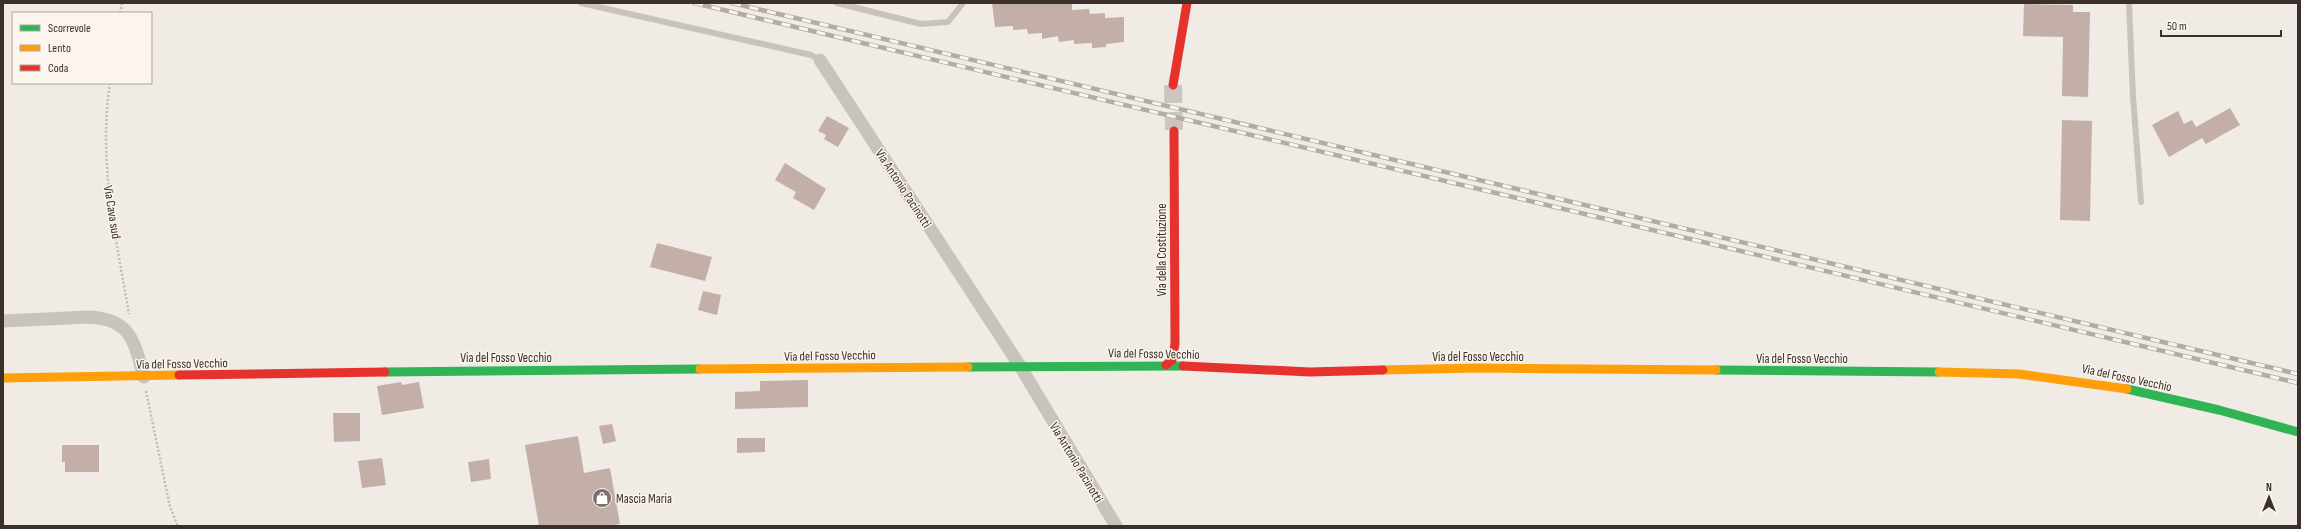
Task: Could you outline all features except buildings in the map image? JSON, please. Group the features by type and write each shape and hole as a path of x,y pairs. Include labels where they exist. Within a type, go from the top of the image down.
{"street":[{"path":"1173,85 1187,3"},
{"name":"Via Antonio Pacinotti","path":"820,60 1020,366 1116,526"},
{"name":"Via della Costituzione","path":"1166,365 1172,360 1174,344 1174,131"},
{"path":"3,321 103,317 123,327 133,339 144,377"},
{"name":"Via del Fosso Vecchio","path":"3,378 144,377 358,372 1166,365 1310,372 1477,368 2023,373 2115,386 2298,432"}],"lane":[{"name":"Via Antonio Pacinotti","path":"581,3 811,55 820,60"},
{"path":"837,3 921,24 935,25 948,22 963,3"},
{"path":"2129,3 2133,96 2141,202"}],"path":[{"name":"Via Cava sud","path":"110,84 106,110 106,166 133,339"},
{"path":"144,377 170,508 178,526"}],"tunnel":[{"path":"1173,85 1174,131"}],"railway":[{"path":"694,3 2298,383"},
{"path":"732,3 2298,374"}],"traffic: fast":[{"path":"968,367 1183,366"},
{"path":"385,372 700,369"},
{"path":"1716,370 1939,372"},
{"path":"2127,389 2219,410 2298,432"}],"traffic: slow":[{"path":"700,369 968,367"},
{"path":"1383,370 1477,368 1716,370"},
{"path":"1939,372 2019,374 2127,389"},
{"path":"3,378 179,375"}],"traffic: jam":[{"path":"1173,85 1187,3"},
{"path":"1166,365 1172,360 1175,344 1174,131"},
{"path":"1183,366 1310,372 1383,370"},
{"path":"179,375 385,372"}],"place":[{"name":"Mascia Maria","path":"602,498"}]}
